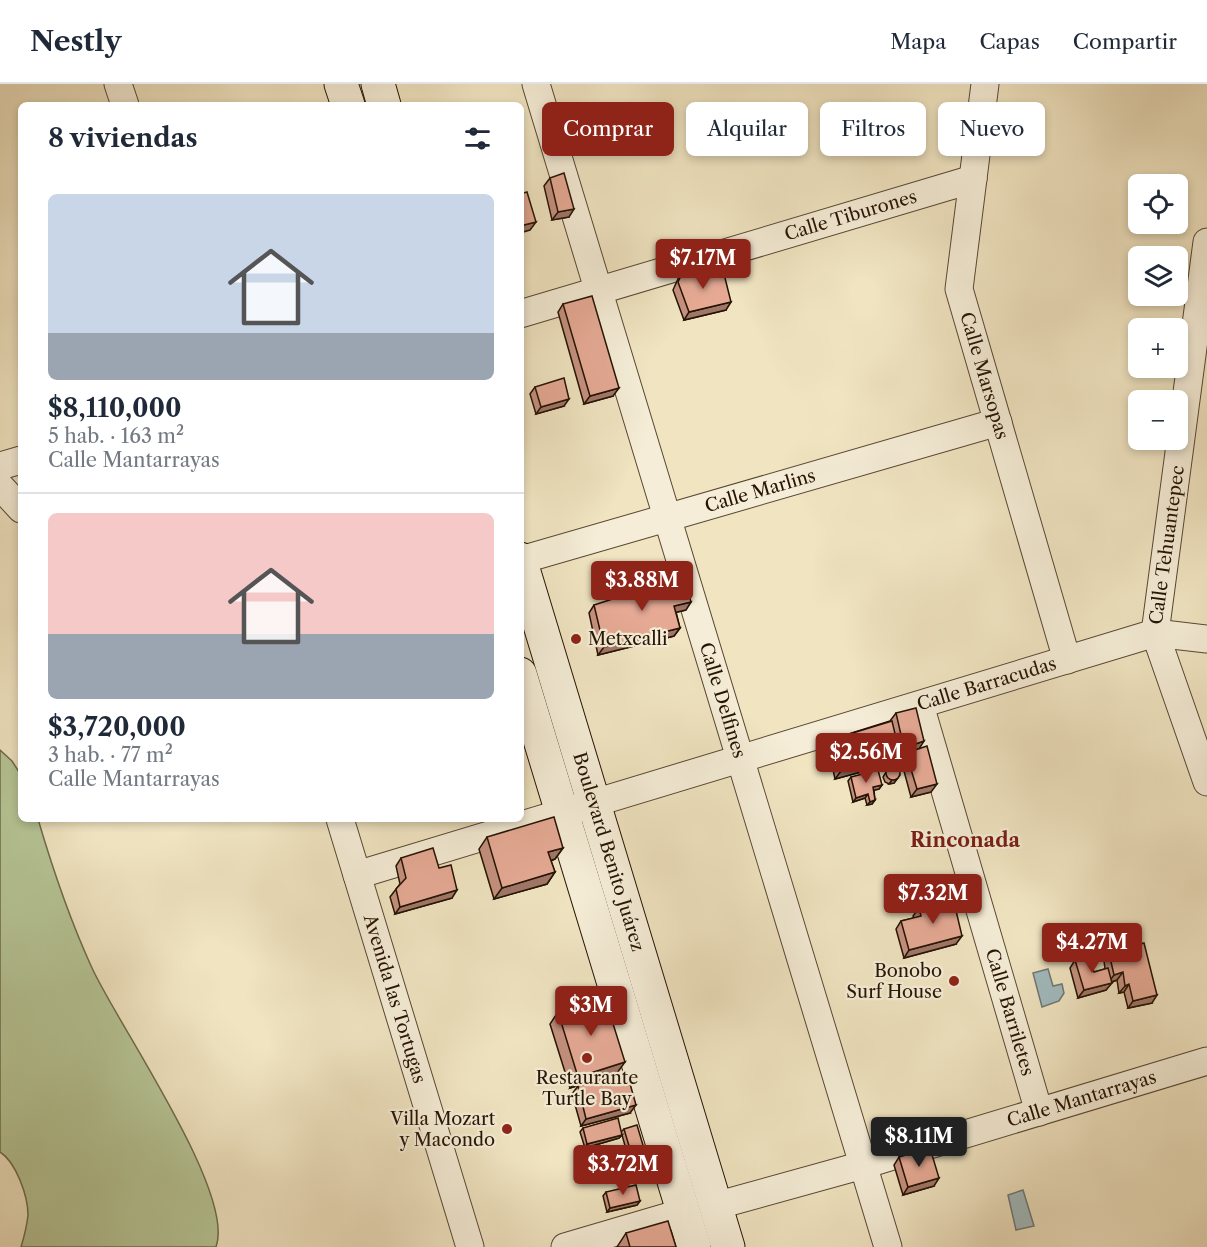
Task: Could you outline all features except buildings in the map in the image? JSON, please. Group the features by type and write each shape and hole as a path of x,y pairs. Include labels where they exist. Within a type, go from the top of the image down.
{"street":[{"path":"118,84 123,102"},
{"path":"341,84 347,102"},
{"path":"378,84 383,102"},
{"name":"Calle Delfines","path":"536,84 888,1247"},
{"name":"Calle Marsopas","path":"985,84 959,289 1067,660"},
{"name":"Calle Tiburones","path":"524,313 973,179"},
{"name":"Calle Tehuantepec","path":"1155,633 1207,242"},
{"name":"Calle Marlins","path":"524,559 998,422"},
{"path":"0,466 18,461"},
{"path":"0,486 18,505"},
{"name":"Boulevard Benito Juárez","path":"524,570 728,1247"},
{"path":"1155,633 1207,782"},
{"name":"Calle Barracudas","path":"357,875 1155,633 1207,639"},
{"name":"Boulevard Benito Juárez","path":"524,687 694,1247"},
{"name":"Calle Barriletes","path":"920,705 1039,1112"},
{"name":"Avenida las Tortugas","path":"341,822 470,1247"},
{"name":"Calle Mantarrayas","path":"715,1206 863,1165 1207,1061"},
{"path":"566,1247 684,1212"}],"green space":[{"path":"0,750 18,770 18,822 39,822 62,895 92,968 171,1109 209,1189 217,1222 216,1247 21,1247 28,1215 26,1199 16,1171 0,1152"}],"water":[{"path":"1048,969 1053,986 1062,984 1064,993 1059,1001 1042,1007 1033,973"},
{"path":"1023,1190 1034,1226 1016,1230 1008,1195"}],"place":[{"name":"Metxcalli","path":"576,639"},
{"name":"Bonobo Surf House","path":"954,981"},
{"name":"Restaurante Turtle Bay","path":"587,1058"},
{"name":"Villa Mozart y Macondo","path":"507,1129"}],"district":[{"name":"Rinconada","path":"965,840"}]}
